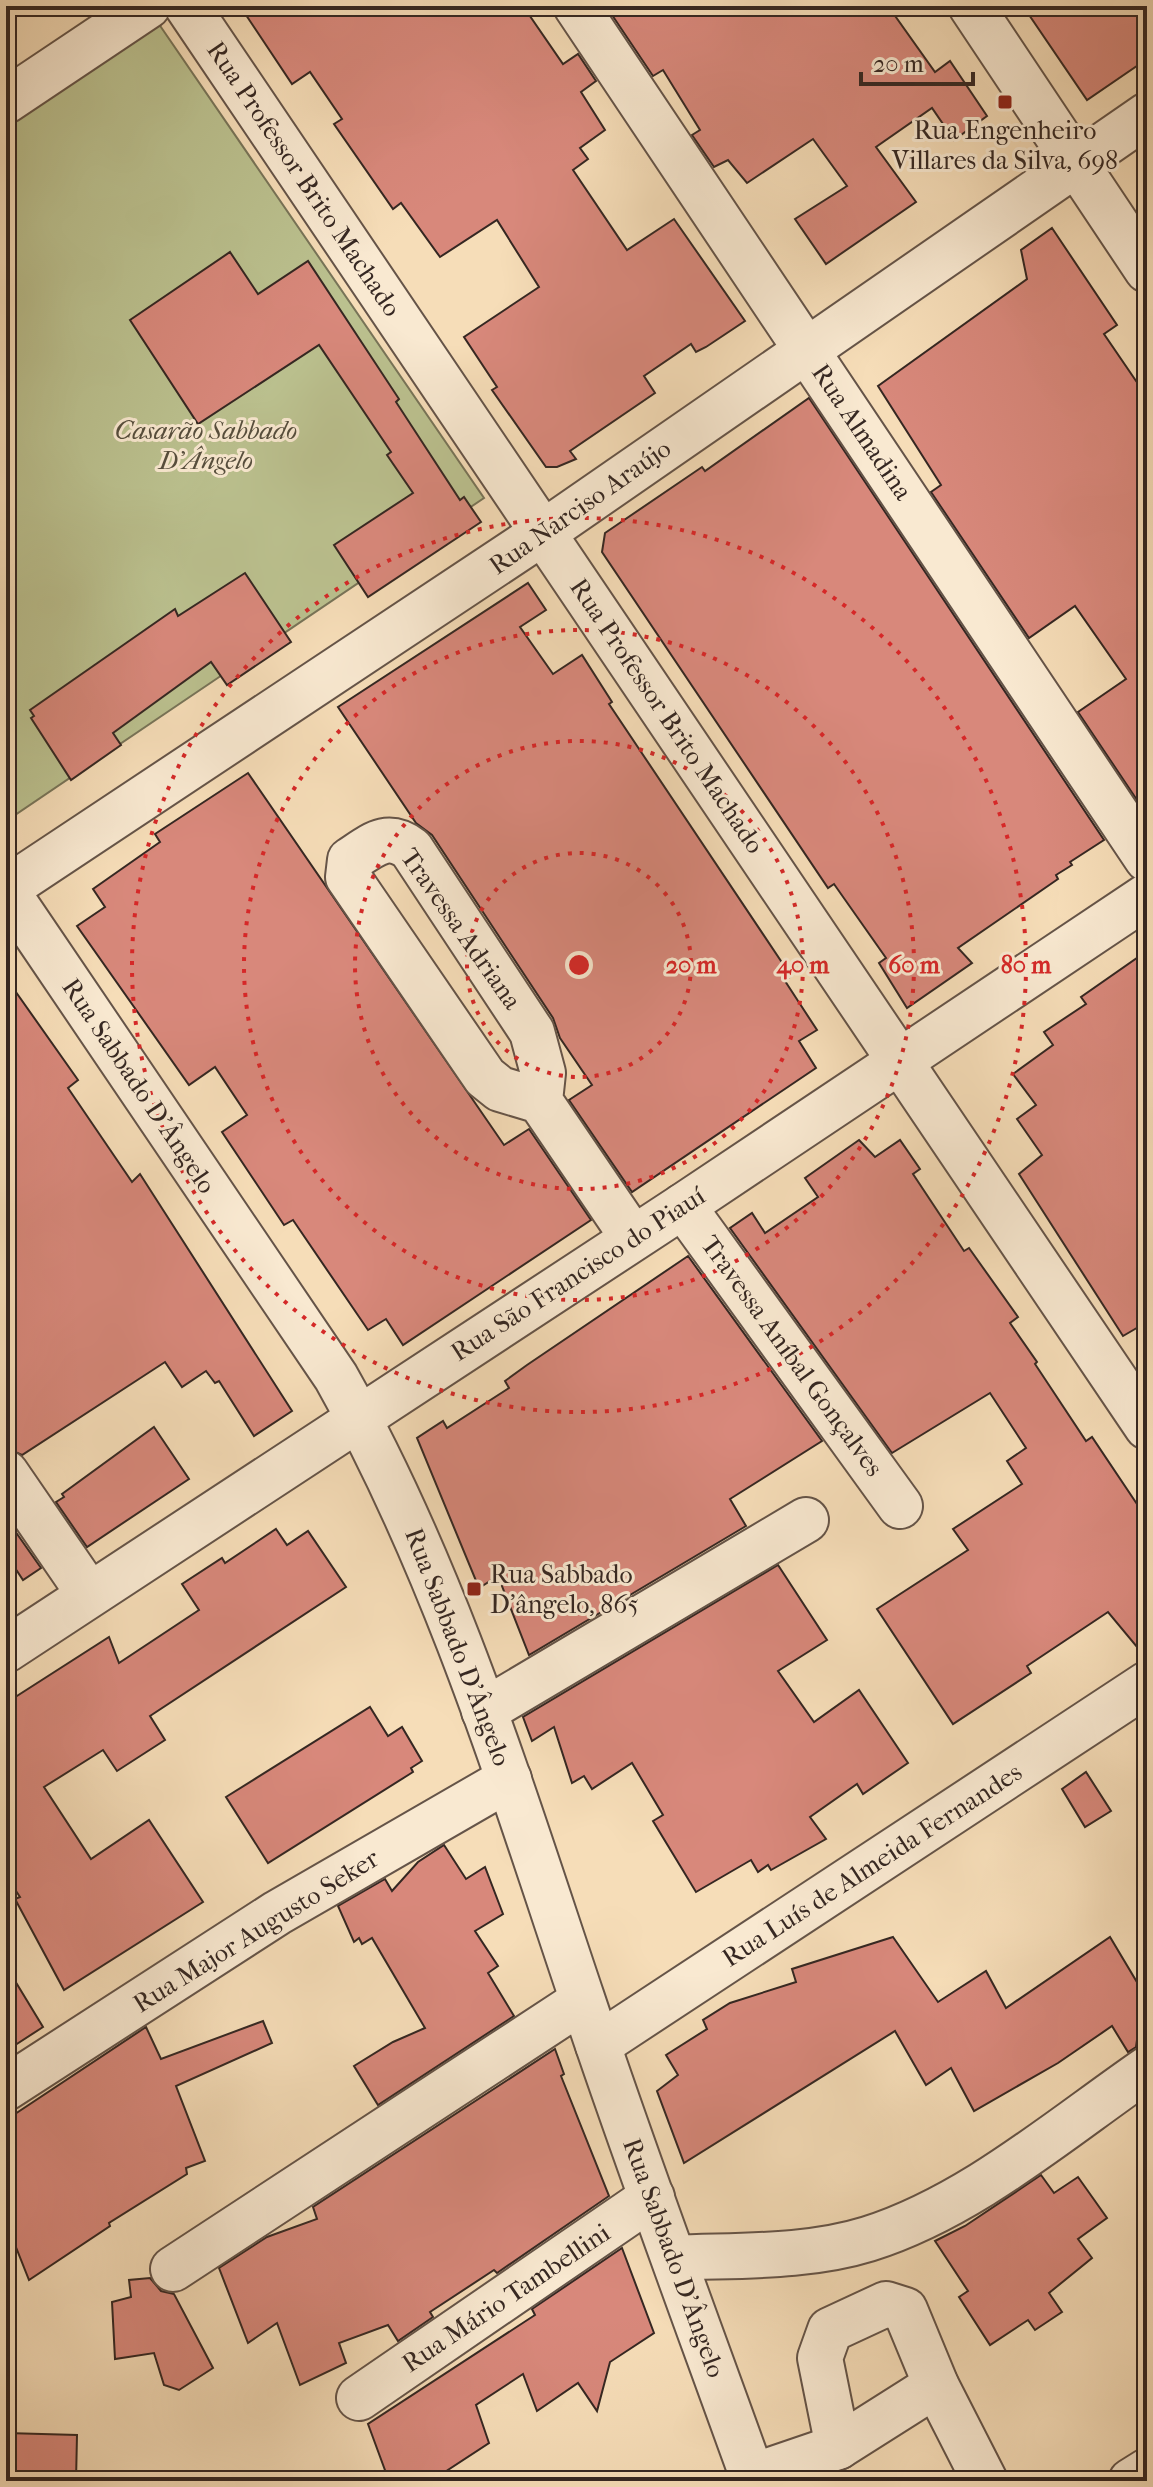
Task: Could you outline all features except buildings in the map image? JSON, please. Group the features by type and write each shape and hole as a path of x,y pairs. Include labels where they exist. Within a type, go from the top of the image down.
{"street":[{"path":"6,101 148,6"},
{"name":"Rua Professor Brito Machado","path":"187,6 1147,1427"},
{"name":"Rua Almadina","path":"576,6 1147,859"},
{"path":"971,6 1147,270"},
{"name":"Rua Narciso Araújo","path":"6,889 544,532 1147,115"},
{"name":"Travessa Adriana","path":"390,838 411,849 532,1032 540,1052 543,1073 540,1101 500,1089 485,1077 348,877 350,860 379,840 390,838"},
{"name":"Rua Sabbado D'Ângelo","path":"6,889 336,1377 383,1460 426,1557 509,1779 582,2001 753,2479"},
{"name":"Rua São Francisco do Piauí","path":"6,1650 683,1206 1147,896"},
{"path":"540,1101 633,1238"},
{"name":"Travessa Aníbal Gonçalves","path":"683,1206 900,1506"},
{"path":"6,1473 89,1594"},
{"path":"484,1711 806,1520"},
{"name":"Rua Luís de Almeida Fernandes","path":"598,2045 1147,1684"},
{"name":"Rua Major Augusto Seker","path":"6,2088 277,1913 509,1779"},
{"path":"173,2269 582,2001"},
{"path":"674,2258 815,2250 867,2239 928,2214 987,2180 1147,2069"},
{"name":"Rua Mário Tambellini","path":"359,2398 652,2197"},
{"path":"838,2447 820,2358 830,2330 886,2304 905,2310 936,2385 985,2481"},
{"path":"753,2479 838,2447 936,2385"},
{"path":"1131,2481 1147,2471"}],"green space":[{"name":"Casarão Sabbado D'Ângelo","path":"152,14 484,498 12,817 6,808 6,112"}],"place":[{"name":"Rua Engenheiro Villares da Silva, 698","path":"1005,102"},
{"name":"Rua Sabbado D'ângelo, 865","path":"474,1589"}]}
